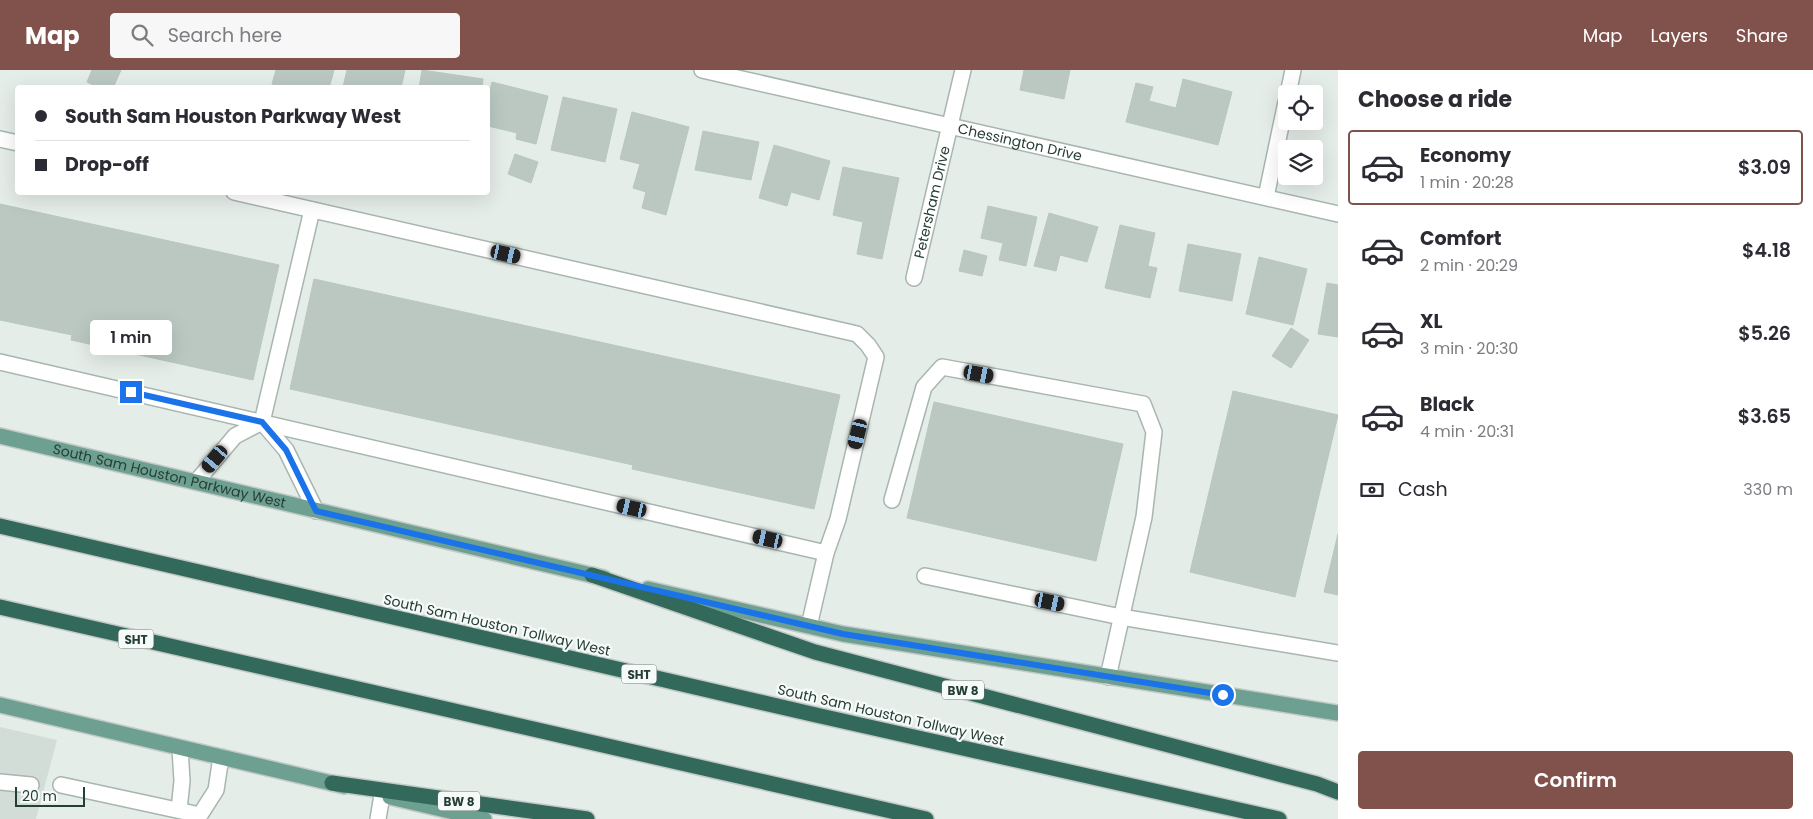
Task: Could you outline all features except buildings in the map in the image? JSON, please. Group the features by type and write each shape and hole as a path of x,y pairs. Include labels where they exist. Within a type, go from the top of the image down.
{"highway":[{"name":"South Sam Houston Tollway West","path":"0,526 796,711 1279,819"},
{"name":"BW 8","path":"592,575 815,652 1317,784 1338,792"},
{"name":"SHT","path":"0,608 926,819"},
{"name":"BW 8","path":"332,783 491,812 587,819"}],"main road":[{"name":"South Sam Houston Parkway West","path":"0,436 843,634 1338,713"},
{"name":"BW 8","path":"0,704 332,783"},
{"path":"332,783 484,819"}],"street":[{"name":"Chessington Drive","path":"702,70 1338,214"},
{"name":"Petersham Drive","path":"914,278 963,70"},
{"path":"1290,85 1293,70"},
{"path":"1266,197 1280,130"},
{"path":"0,140 15,142"},
{"path":"247,195 857,334 876,357 838,519 826,552 809,626"},
{"path":"196,482 235,436 262,422 312,210"},
{"path":"0,362 826,552"},
{"path":"892,500 924,387 942,367 1143,404 1154,432 1144,517 1108,676"},
{"path":"262,422 286,450 316,511"},
{"path":"925,576 1121,618 1338,653"},
{"path":"179,810 182,781 180,748"},
{"path":"61,785 200,815 216,790 222,757"},
{"path":"0,782 31,785"},
{"path":"378,819 382,795"}],"shaded area":[{"path":"0,727 57,740 36,819 0,819"}],"route":[{"path":"131,392 262,422 286,450 316,511 843,634 1223,695"}]}
